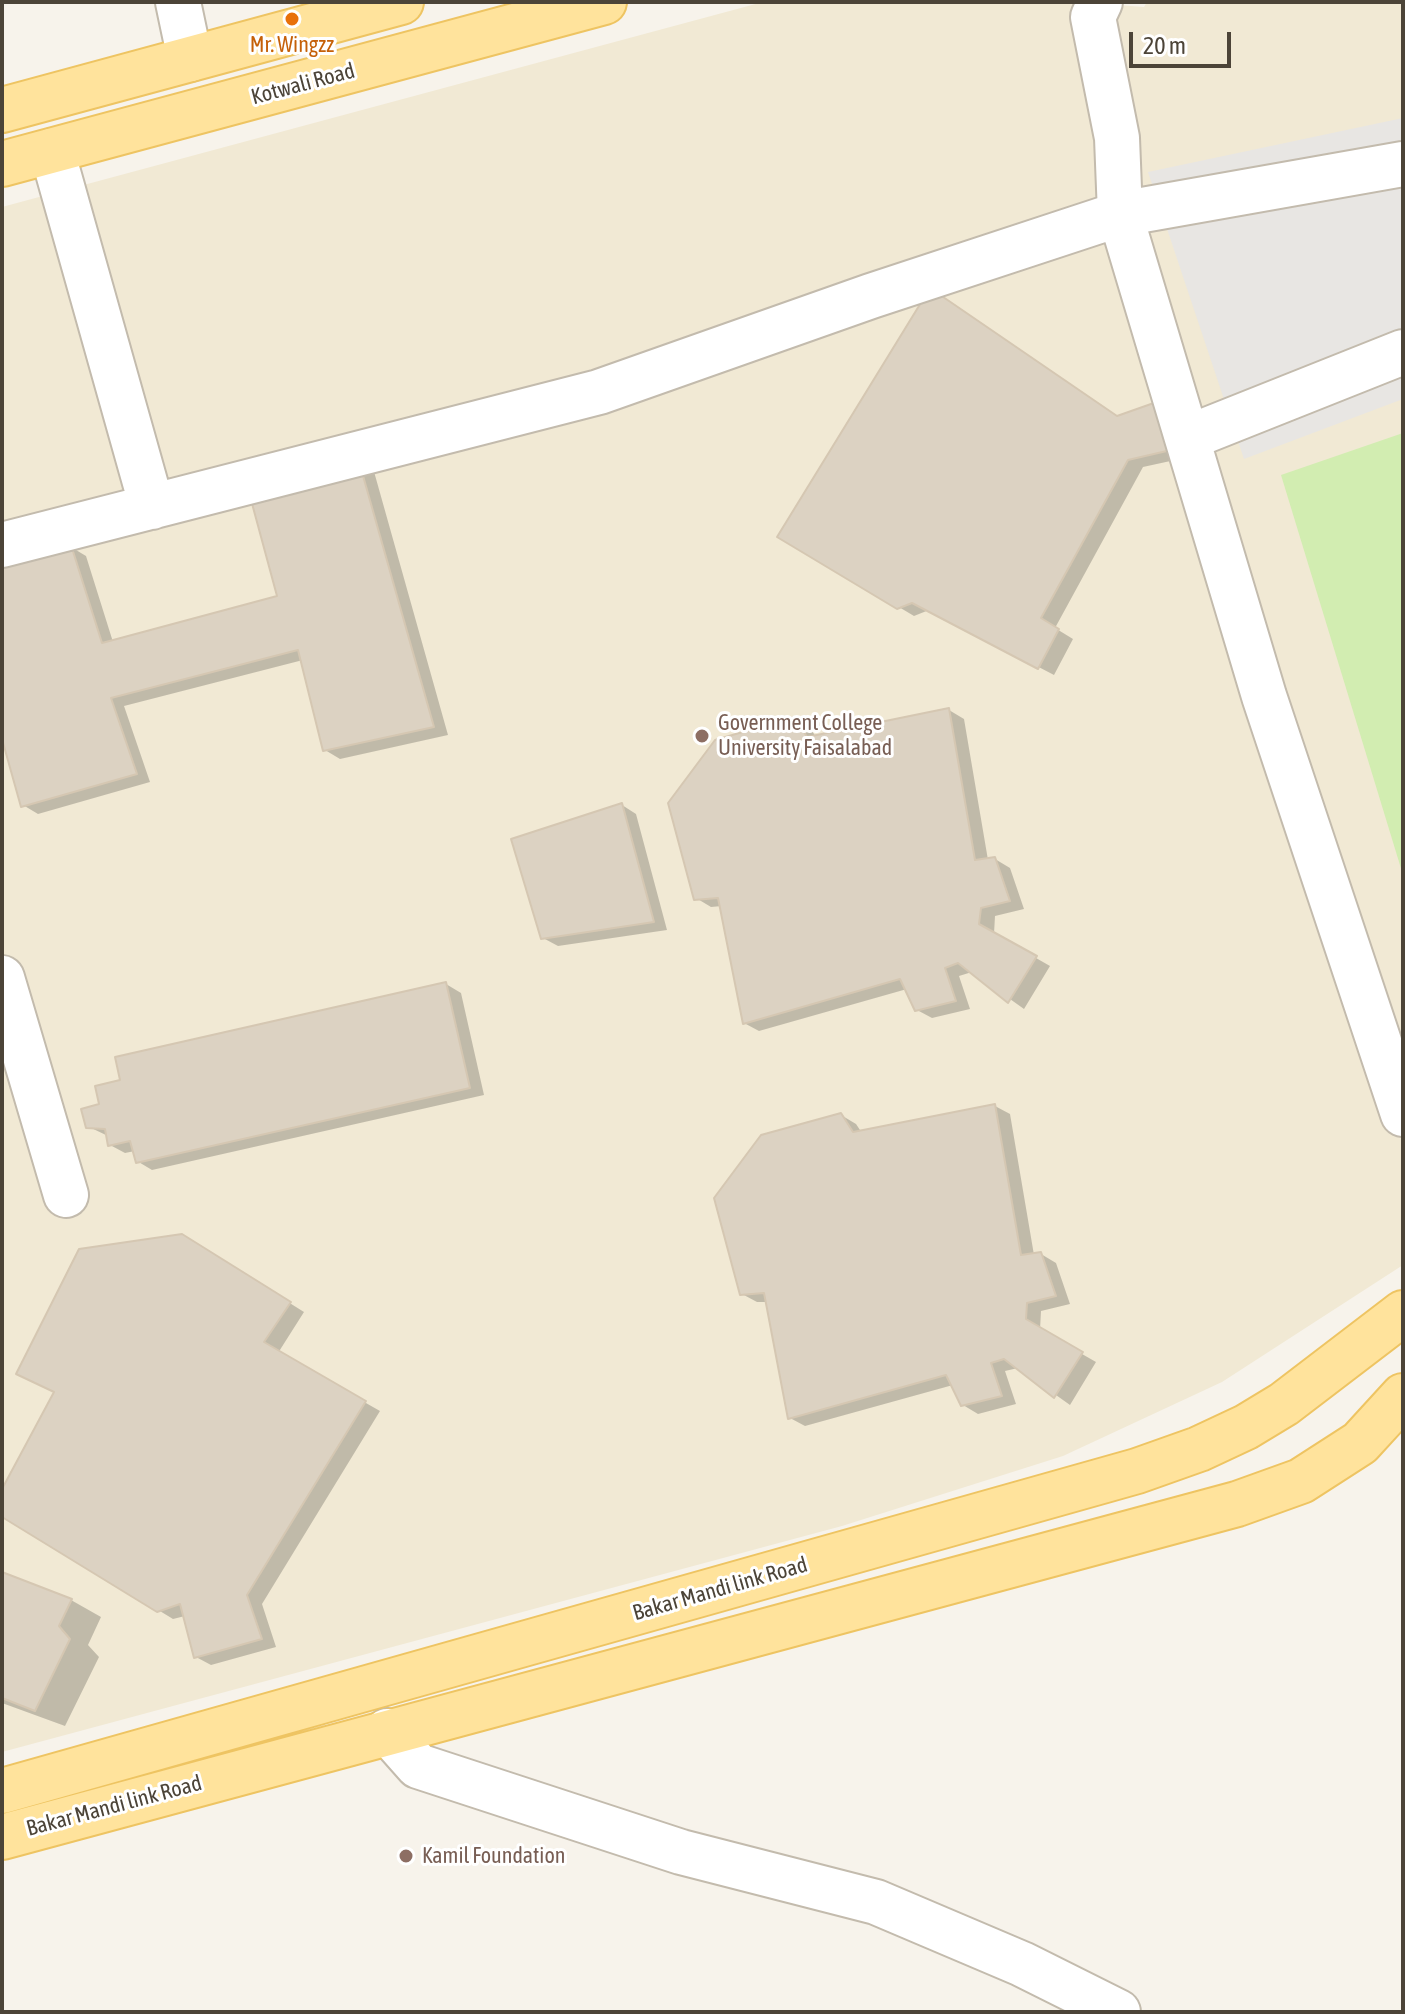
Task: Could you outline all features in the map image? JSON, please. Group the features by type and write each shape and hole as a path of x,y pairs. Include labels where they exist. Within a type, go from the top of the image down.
{"main road":[{"path":"2,110 401,2"},
{"name":"Kotwali Road","path":"2,164 604,2"},
{"name":"Bakar Mandi link Road","path":"2,1791 1137,1471 1199,1449 1246,1427 1399,1330"},
{"name":"Bakar Mandi link Road","path":"2,1837 1237,1504 1301,1481 1360,1443 1403,1396"}],"street":[{"path":"178,2 190,59"},
{"path":"1100,2 1093,17 1117,138 1120,214 1264,696 1403,1114"},
{"path":"52,151 152,507"},
{"path":"2,545 599,392 871,296 1120,214 1403,164"},
{"path":"1187,438 1403,352"},
{"path":"2,978 66,1195"},
{"path":"387,1731 418,1766 681,1852 876,1902 1022,1964 1118,2012"}],"shaded area":[{"name":"Government College University Faisalabad","path":"763,2 1078,2 1144,7 1147,2 1403,2 1403,1265 1222,1382 1063,1456 842,1526 2,1752 2,207"},
{"path":"1403,118 1403,399 1244,459 1148,172"}],"green space":[{"path":"1403,433 1403,875 1281,475"}],"building":[{"path":"930,288 1117,416 1168,398 1184,447 1128,460 1041,618 1059,629 1038,669 912,603 897,609 777,537"},
{"path":"358,458 434,727 323,751 298,650 111,698 137,774 21,807 2,739 2,566 71,545 102,643 277,596 247,485"},
{"path":"949,708 975,860 995,857 1010,901 981,908 979,924 1037,956 1008,1003 958,963 945,968 956,1001 915,1011 900,979 743,1024 718,898 694,900 668,803 715,740 795,717 807,737"},
{"path":"622,803 654,922 541,939 511,839"},
{"path":"446,982 470,1088 136,1163 130,1141 108,1146 105,1129 86,1128 81,1109 99,1104 95,1086 120,1080 115,1057"},
{"path":"995,1104 1021,1255 1041,1252 1056,1296 1027,1303 1026,1319 1083,1352 1054,1398 1004,1359 991,1363 1002,1396 961,1406 946,1375 788,1419 764,1293 740,1295 714,1198 761,1135 841,1113 853,1132"},
{"path":"182,1234 291,1302 264,1342 366,1401 247,1595 262,1639 194,1658 180,1604 157,1612 2,1517 2,1489 54,1392 16,1374 79,1249"},
{"path":"2,1572 72,1599 59,1626 70,1639 35,1711 2,1698"}],"place":[{"name":"Mr. Wingzz","path":"292,19"},
{"name":"Government College University Faisalabad","path":"702,736"},
{"name":"Kamil Foundation","path":"406,1856"}]}
